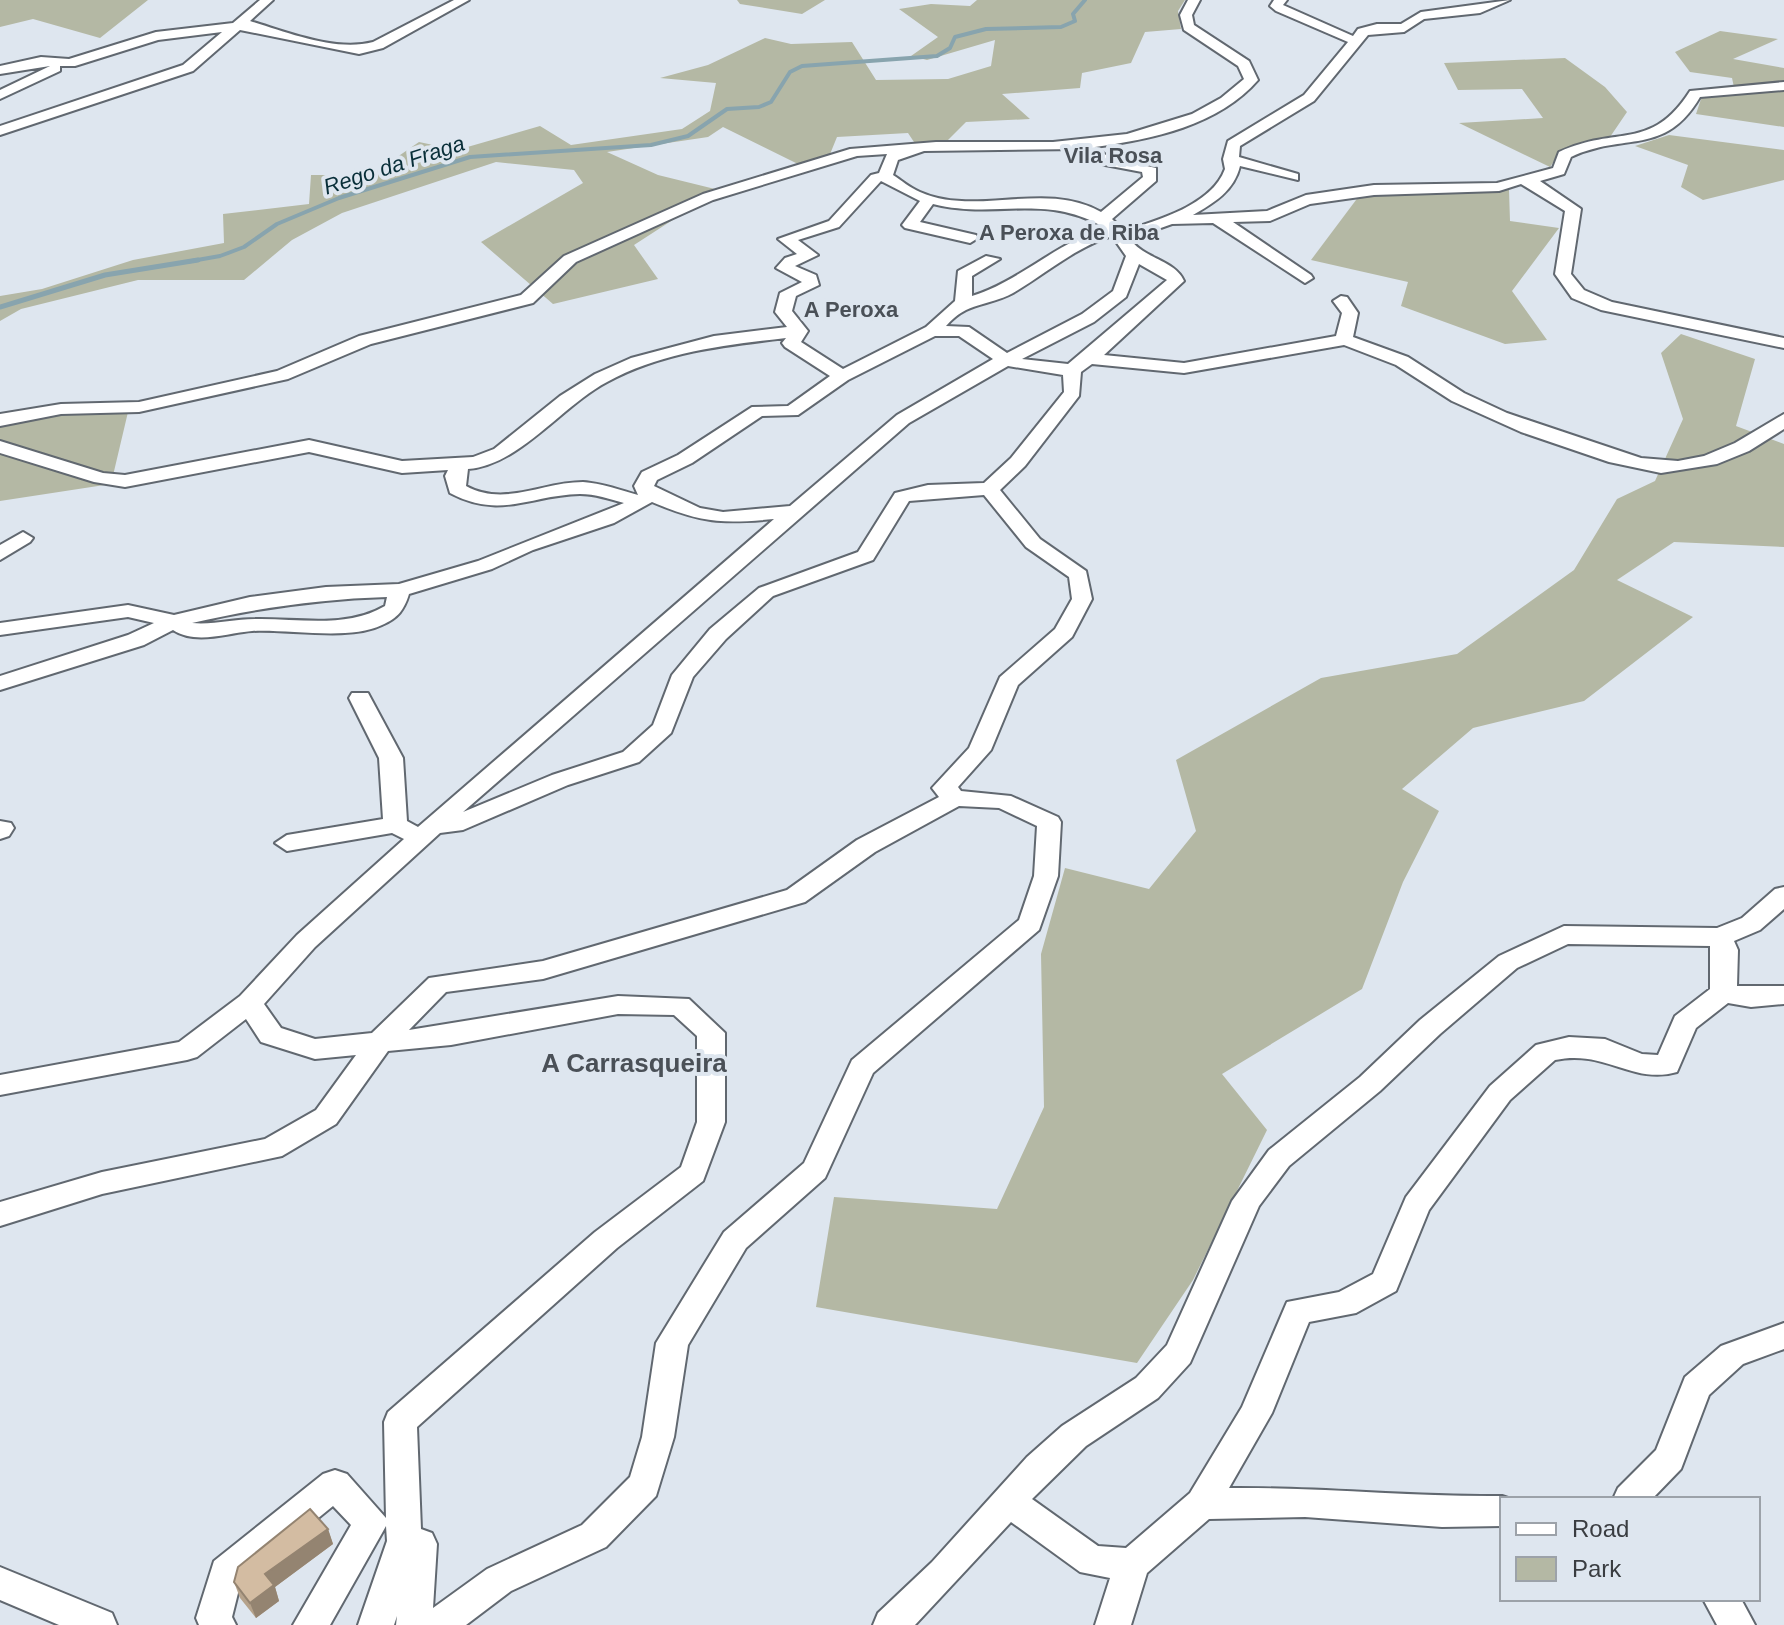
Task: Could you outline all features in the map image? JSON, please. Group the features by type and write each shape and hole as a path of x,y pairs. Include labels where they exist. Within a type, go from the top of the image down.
{"street":[{"path":"236,26 227,23 256,0"},
{"path":"0,131 188,68 267,0"},
{"path":"0,95 70,63 156,36 249,25 282,36 359,50 378,45 463,0"},
{"path":"0,420 61,409 139,407 282,375 365,340 527,299 570,259 708,197 855,152 880,149 900,151 918,146 1084,144 1140,135 1188,121 1232,101 1251,80 1244,64 1188,27 1186,15 1194,0"},
{"path":"1281,0 1276,6 1280,11 1311,19 1353,40"},
{"path":"1422,0 1445,13"},
{"path":"1175,220 1220,187 1233,171 1230,159 1233,144 1309,98 1336,68 1353,40 1377,28 1404,28 1421,16 1480,9 1504,0"},
{"path":"0,70 41,61 70,63"},
{"path":"645,498 644,486 649,476 685,459 758,411 792,411 842,376 932,331 955,306 1004,291 1080,241 1114,228 1175,220 1270,216 1306,200 1374,190 1499,187 1519,179 1528,180 1559,171 1564,155 1577,147 1648,137 1671,128 1685,115 1695,94 1784,86"},
{"path":"1084,144 1104,163 1149,168 1151,178 1114,228"},
{"path":"885,176 891,158 900,151"},
{"path":"1230,159 1293,177"},
{"path":"287,843 395,825 426,832 454,825 560,780 631,757 663,728 683,675 718,634 766,592 866,556 902,497 928,491 989,489 1018,462 1073,392 1080,365 1115,340 1141,310 1176,281 1173,274 1134,256 1114,228 1080,205 979,206 928,200 896,187 885,176"},
{"path":"799,331 783,312 788,293 811,285 810,278 784,268 791,261 810,255 786,239 834,224 876,178 885,176"},
{"path":"1528,180 1573,209 1563,274 1578,294 1635,313 1784,343"},
{"path":"928,200 910,225 970,238"},
{"path":"1219,220 1305,278"},
{"path":"0,1085 187,1050 249,1003 306,941 526,742 903,419 1006,360 1088,318 1120,293 1134,256"},
{"path":"963,303 964,274 992,259"},
{"path":"1341,301 1350,313 1344,340"},
{"path":"799,331 791,343 842,376"},
{"path":"0,447 101,478 125,481 309,446 402,467 461,464 501,453 566,400 601,378 637,362 714,341 799,331"},
{"path":"932,331 963,331 1006,360 1038,368 1080,365 1184,368 1344,340 1365,345 1432,378 1458,397 1552,436 1641,464 1664,467 1715,458 1755,443 1784,420"},
{"path":"461,464 455,476 457,489 471,499 492,503 519,501 582,488 645,498 723,518 799,511"},
{"path":"955,798 944,788 979,750 1008,682 1064,632 1082,599 1079,575 1033,543 989,489"},
{"path":"0,683 136,640 174,621 250,603 311,595 400,590 485,565 526,546 607,519 645,498"},
{"path":"0,554 23,538"},
{"path":"0,629 128,611 174,621 188,630 373,622 394,609 400,590"},
{"path":"360,698 391,758 395,825"},
{"path":"0,1214 102,1183 272,1148 326,1117 380,1042 438,984 543,970 796,896 866,846 955,798 1003,801 1049,822 1046,876 1030,924 862,1067 815,1170 735,1240 672,1343 658,1437 644,1485 594,1536 499,1580 438,1625"},
{"path":"891,1625 1074,1436 1147,1388 1179,1354 1247,1201 1279,1158 1323,1126 1430,1027 1508,962 1564,935 1720,937 1751,924 1784,895"},
{"path":"1720,937 1725,950 1723,993"},
{"path":"1113,1625 1132,1564 1202,1504 1256,1413 1298,1311 1345,1304 1385,1282 1416,1205 1500,1093 1546,1052 1569,1047 1605,1049 1639,1064 1667,1065 1685,1023 1723,993 1751,998 1784,995"},
{"path":"249,1003 271,1035 315,1049 451,1035 618,1005 680,1006 711,1033 711,1122 693,1173 606,1240 400,1422 404,1541 376,1625"},
{"path":"1632,1497 1669,1459 1696,1387 1732,1355 1784,1336"},
{"path":"218,1625 214,1618 226,1572 335,1485 371,1522 311,1625"},
{"path":"1008,1501 1092,1561 1132,1564"},
{"path":"1202,1504 1305,1502 1442,1512 1500,1511"},
{"path":"404,1541 420,1544 414,1625"},
{"path":"0,1583 99,1625"},
{"path":"1722,1601 1737,1625"}],"green space":[{"path":"0,0 148,0 100,38 33,19 0,27"},
{"path":"737,0 825,0 802,14 740,4"},
{"path":"977,0 1185,0 1178,11 1181,29 1145,32 1131,63 1082,73 1080,88 1002,94 1030,119 966,122 946,142 914,142 908,133 837,137 828,159 802,166 723,127 708,137 607,152 658,175 719,190 634,245 658,279 553,304 481,242 583,183 574,170 496,162 342,213 292,240 244,280 138,280 21,309 0,321 0,296 42,289 133,260 224,243 223,214 309,204 311,175 371,175 419,142 457,150 540,126 571,145 682,129 710,111 716,83 660,78 708,65 765,38 791,44 852,42 876,80 948,79 991,66 995,40 927,60 911,56 938,37 899,9 931,4 970,6"},
{"path":"1720,31 1778,39 1733,59 1784,68 1784,127 1696,114 1702,96 1735,92 1732,78 1690,72 1675,52"},
{"path":"1565,58 1605,87 1627,112 1610,137 1561,151 1550,167 1459,123 1543,118 1522,89 1458,90 1444,63"},
{"path":"1669,135 1784,150 1784,180 1703,200 1681,187 1688,165 1635,146"},
{"path":"1509,190 1510,221 1559,228 1512,291 1547,340 1505,344 1401,306 1408,282 1311,260 1359,196"},
{"path":"1681,334 1755,359 1736,426 1784,444 1784,547 1674,542 1617,580 1693,617 1584,701 1473,728 1402,789 1439,811 1403,882 1362,989 1222,1074 1267,1130 1193,1280 1137,1363 816,1307 834,1197 997,1209 1044,1107 1041,954 1065,868 1149,889 1196,831 1176,760 1321,678 1457,654 1574,570 1617,499 1655,481 1683,419 1661,353"},
{"path":"128,412 111,484 0,501 0,425 65,414"}],"building":[{"path":"310,1509 328,1529 265,1574 274,1585 250,1603 234,1582 238,1567"}],"waterway":[{"name":"Rego da Fraga","path":"190,261 220,256 244,247 277,224 339,198 470,157 651,145 688,136 727,109 759,107 771,102 790,72 802,66 937,56 950,48 955,37 986,29 1061,27 1075,21 1073,14 1085,0"},
{"name":"Rego da Fraga","path":"190,261 198,260"},
{"name":"Rego da Fraga","path":"0,307 105,275 190,261"},
{"name":"Rego da Fraga","path":"186,262 190,261"}],"district":[{"name":"Vila Rosa","path":"1113,155"},
{"name":"A Peroxa de Riba","path":"1069,232"},
{"name":"A Peroxa","path":"851,309"},
{"name":"A Carrasqueira","path":"634,1063"}]}
